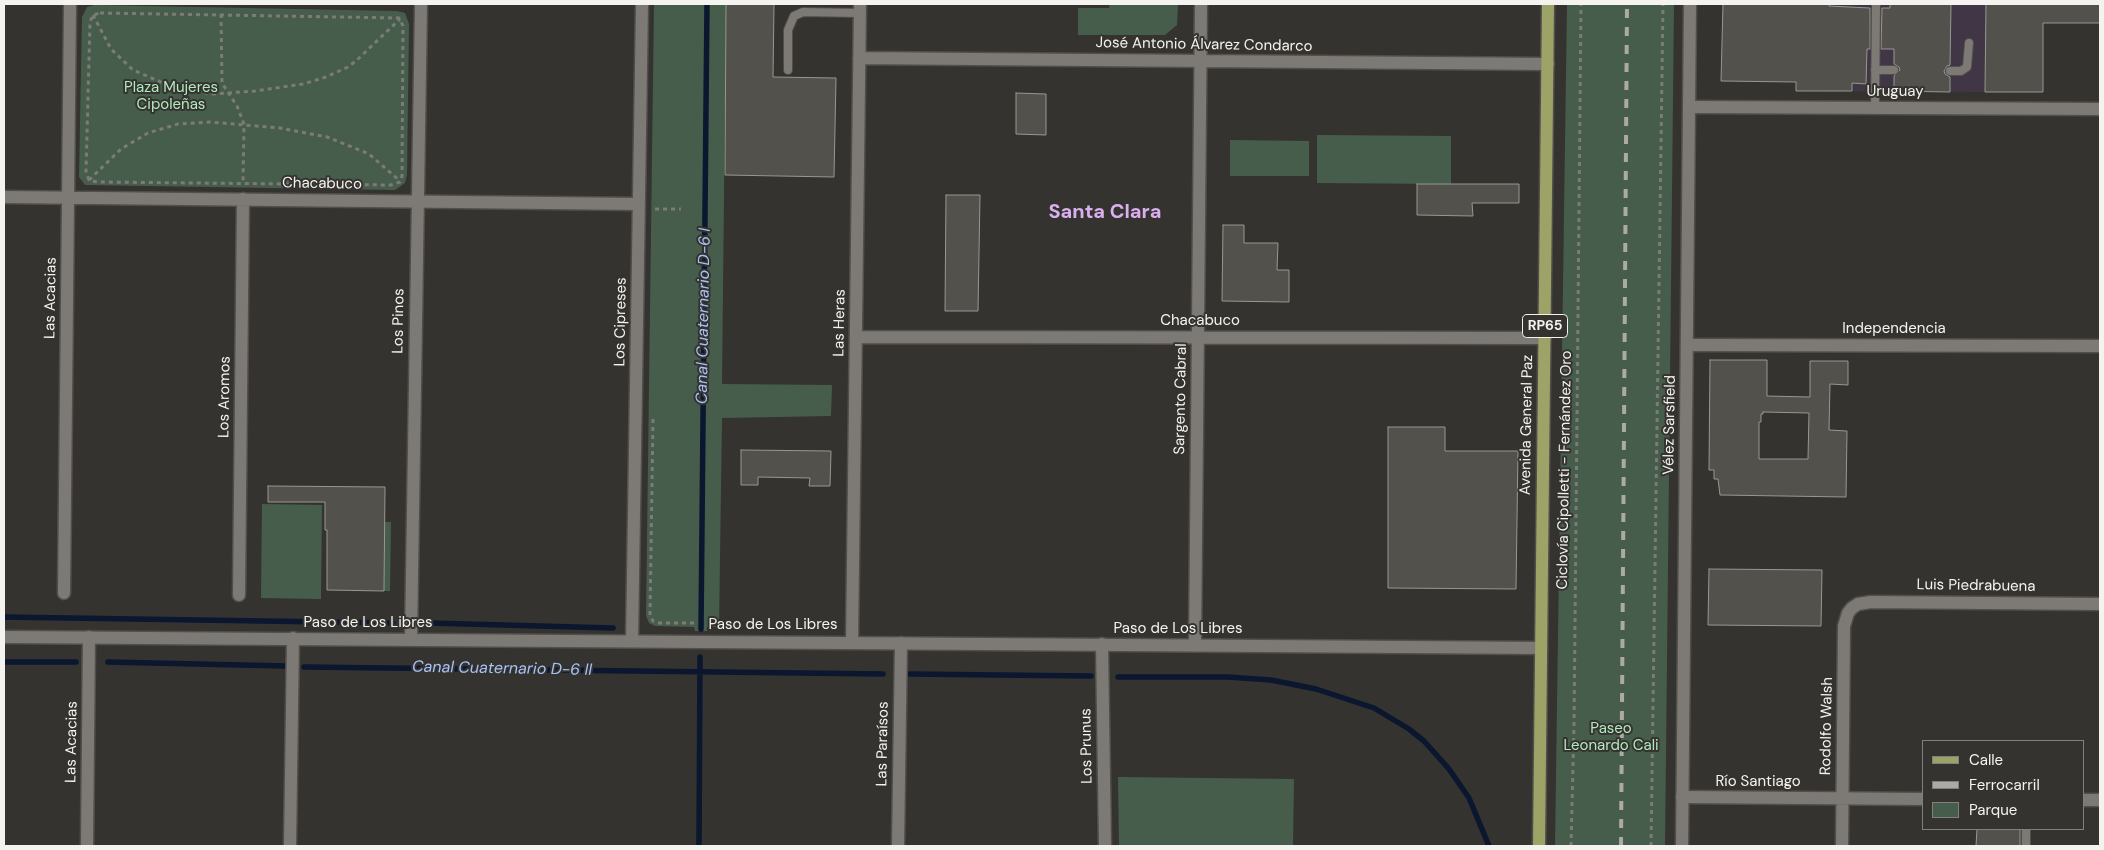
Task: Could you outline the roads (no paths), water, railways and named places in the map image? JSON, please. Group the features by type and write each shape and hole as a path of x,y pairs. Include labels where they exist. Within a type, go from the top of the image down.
{"main road":[{"name":"Avenida General Paz","path":"1539,846 1548,4"}],"street":[{"name":"Las Acacias","path":"64,593 70,4"},
{"name":"Los Pinos","path":"411,639 421,4"},
{"name":"Los Cipreses","path":"632,640 642,4"},
{"name":"Sargento Cabral","path":"1195,645 1201,4"},
{"name":"Vélez Sarsfield","path":"1682,846 1690,4"},
{"name":"Las Heras","path":"852,642 860,8"},
{"name":"José Antonio Álvarez Condarco","path":"859,58 1548,64"},
{"name":"Uruguay","path":"1689,108 2100,109"},
{"name":"Chacabuco","path":"4,197 639,204"},
{"name":"Los Aromos","path":"239,595 244,200"},
{"name":"Chacabuco","path":"856,337 1544,338"},
{"name":"Independencia","path":"1687,345 2100,346"},
{"name":"Luis Piedrabuena","path":"1852,608 1858,604 1871,602 2100,604"},
{"name":"Rodolfo Walsh","path":"1842,846 1844,626 1848,613 1852,608"},
{"name":"Paso de Los Libres","path":"4,637 1541,648"},
{"name":"Las Acacias","path":"87,846 89,637"},
{"path":"290,846 294,638"},
{"name":"Las Paraísos","path":"898,846 901,643"},
{"name":"Los Prunus","path":"1102,644 1105,846"},
{"name":"Río Santiago","path":"1682,797 1922,799"},
{"path":"2084,800 2100,800"}],"lane":[{"path":"1875,108 1876,4"},
{"path":"788,70 788,30 794,16 803,12 860,8"},
{"path":"1950,70 1961,70 1967,67 1969,43"},
{"path":"1875,70 1894,70"},
{"path":"2026,830 2026,846"}],"waterway":[{"name":"Canal Cuaternario D-6 I","path":"701,629 707,4"},
{"path":"4,617 393,623"},
{"path":"430,623 613,628"},
{"path":"699,846 700,657"},
{"path":"4,662 76,662"},
{"name":"Canal Cuaternario D-6 II","path":"108,662 285,666"},
{"name":"Canal Cuaternario D-6 II","path":"304,667 883,674"},
{"path":"909,674 1091,676"},
{"path":"1118,677 1228,677 1271,680 1316,689 1374,708 1409,729 1424,741 1449,769 1469,798 1489,846"}],"railway":[{"path":"1621,846 1627,4"}],"district":[{"name":"Santa Clara","path":"1105,213"}],"park label":[{"name":"Plaza Mujeres Cipoleñas","path":"171,96"},
{"name":"Paseo Leonardo Cali","path":"1611,738"}]}
